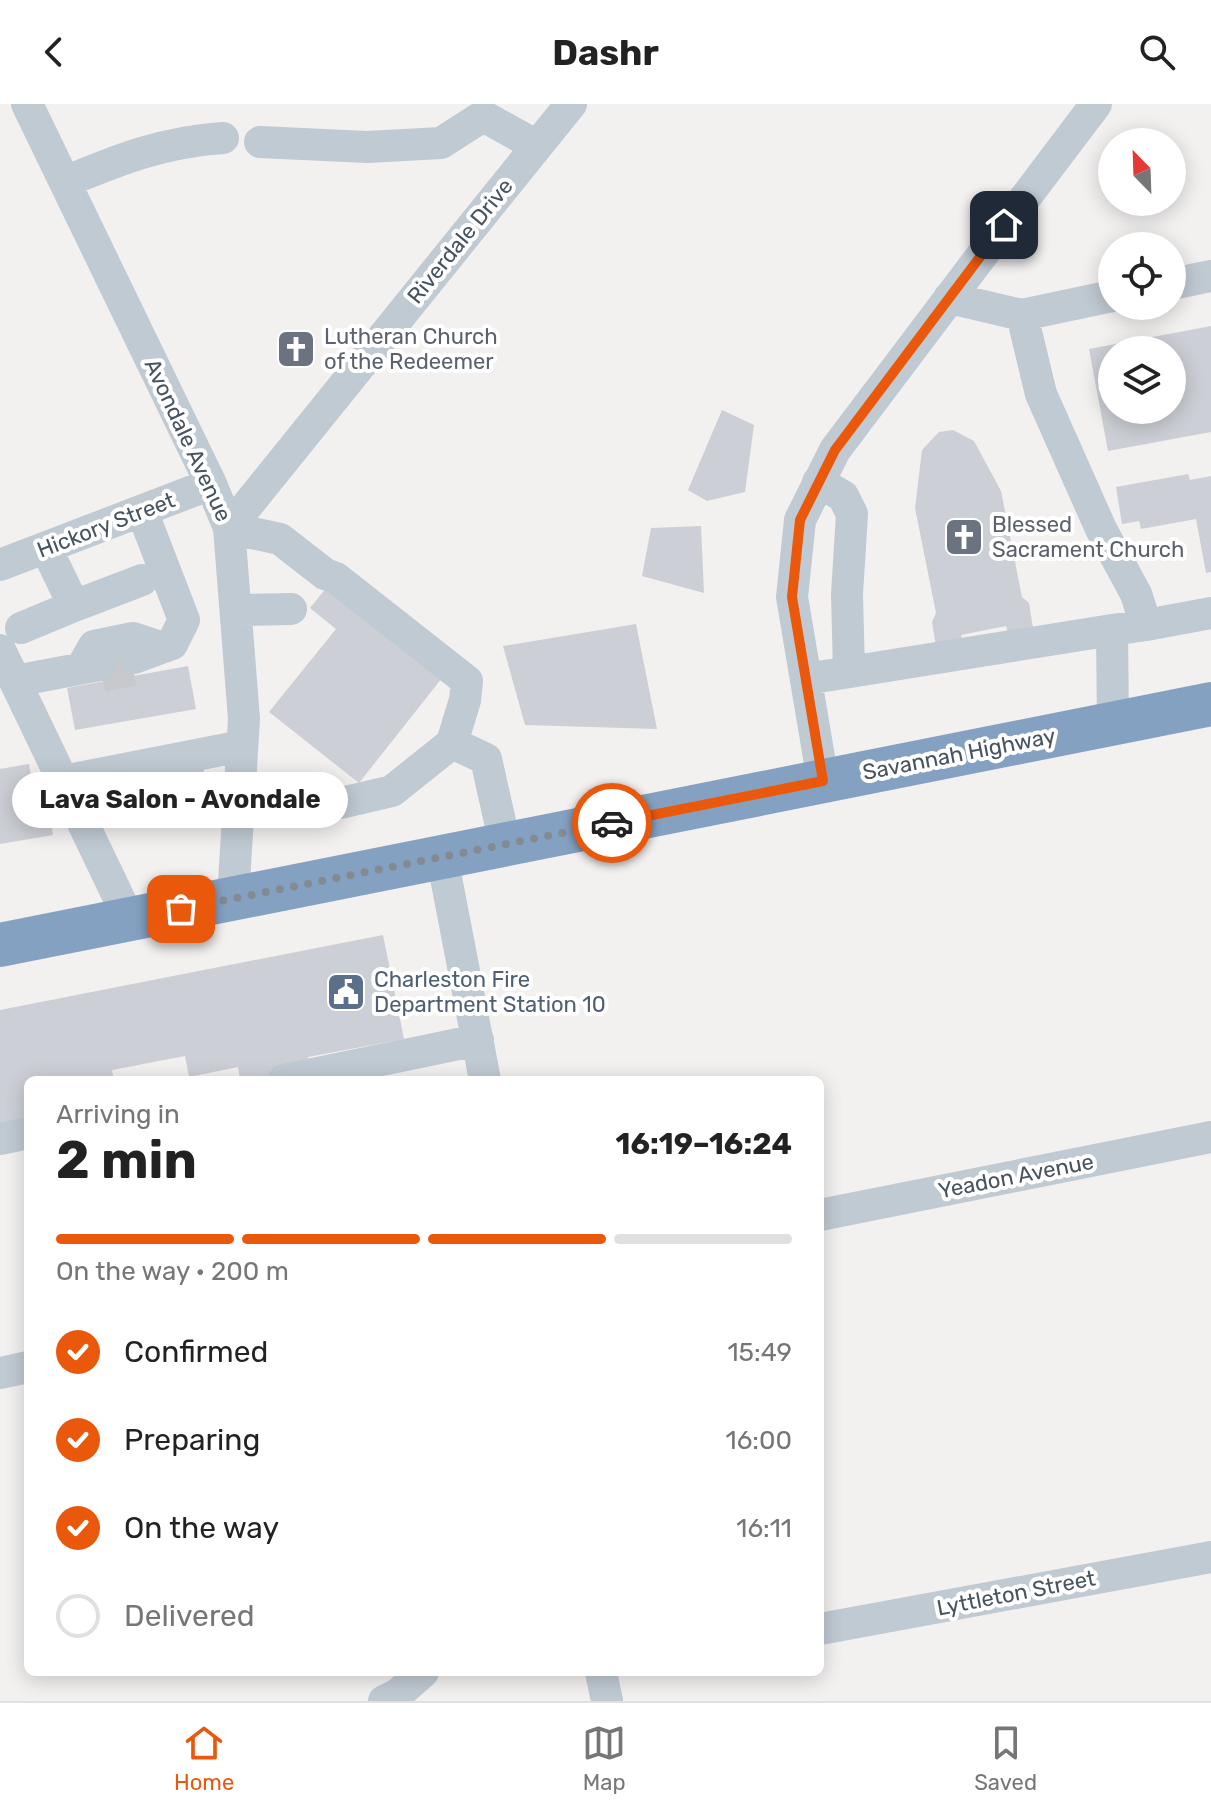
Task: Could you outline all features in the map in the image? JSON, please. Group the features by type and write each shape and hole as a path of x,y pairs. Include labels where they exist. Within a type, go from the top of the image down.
{"highway":[{"name":"Savannah Highway","path":"0,945 1211,704"}],"street":[{"name":"Avondale Avenue","path":"27,104 211,484 229,528 238,610 242,746 233,898"},
{"name":"Riverdale Drive","path":"229,528 571,104"},
{"path":"823,781 792,597 800,520 835,450 1096,104"},
{"path":"260,142 367,147 441,143 483,116 537,146"},
{"path":"65,182 143,150 184,141 223,138"},
{"path":"1186,281 1211,276"},
{"path":"949,298 1022,315 1098,299"},
{"path":"1022,315 1041,394 1101,529 1136,594 1146,625"},
{"path":"818,482 843,496 852,514 847,594 849,672"},
{"name":"Hickory Street","path":"0,565 211,484"},
{"path":"15,681 95,670 94,646 133,638 145,659 172,644 184,620 142,511"},
{"path":"229,528 280,539 325,574 336,578 467,681 465,700 452,743 392,791 341,803 240,785"},
{"path":"46,548 74,606"},
{"path":"129,919 15,681 10,639 74,606 142,580"},
{"path":"238,610 291,609"},
{"path":"806,679 1211,613"},
{"path":"1112,630 1113,723"},
{"path":"452,743 486,759 505,844"},
{"path":"63,781 242,746"},
{"path":"95,775 108,805 120,812 175,804 183,797 190,756"},
{"path":"442,857 484,1076"},
{"path":"0,921 50,935"},
{"path":"303,1076 478,1040"},
{"path":"0,1139 24,1134"},
{"name":"Yeadon Avenue","path":"824,1214 1211,1137"},
{"path":"0,1373 24,1368"},
{"name":"Lyttleton Street","path":"824,1628 1211,1557"},
{"path":"384,1701 398,1694 418,1676"},
{"path":"602,1676 607,1701"}],"building":[{"path":"1211,326 1211,432 1108,451 1103,424 1186,424 1186,336 1158,336"},
{"path":"1098,347 1098,397 1089,349"},
{"path":"722,410 754,425 745,492 707,501 688,490"},
{"path":"953,430 974,441 1001,491 1022,597 1029,603 1033,628 1008,633 1006,626 961,635 963,641 936,647 932,622 936,613 915,508 922,450 939,432"},
{"path":"1188,474 1190,480 1211,476 1211,572 1206,573 1196,519 1141,529 1139,521 1122,524 1116,487"},
{"path":"701,526 704,593 642,576 651,528"},
{"path":"331,582 446,673 359,783 269,712 336,629 310,608"},
{"path":"636,624 657,729 525,725 503,646"},
{"path":"188,666 196,709 75,730 67,688"},
{"path":"29,764 35,801 47,799 53,835 0,844 0,769"},
{"path":"383,935 404,1039 308,1057 310,1070 280,1076 239,1076 238,1067 189,1076 185,1056 112,1070 113,1076 24,1076 24,1128 0,1132 0,1010"}],"tunnel":[{"path":"102,676 137,669"}],"way so far":[{"path":"181,909 612,823"}],"place":[{"name":"Lutheran Church of the Redeemer","path":"296,349"},
{"name":"Blessed Sacrament Church","path":"964,537"},
{"name":"Lava Salon - Avondale","path":"181,909"},
{"name":"Charleston Fire Department Station 10","path":"346,992"}],"route":[{"path":"612,823 823,781 792,597 800,520 835,450 1004,225"}]}
